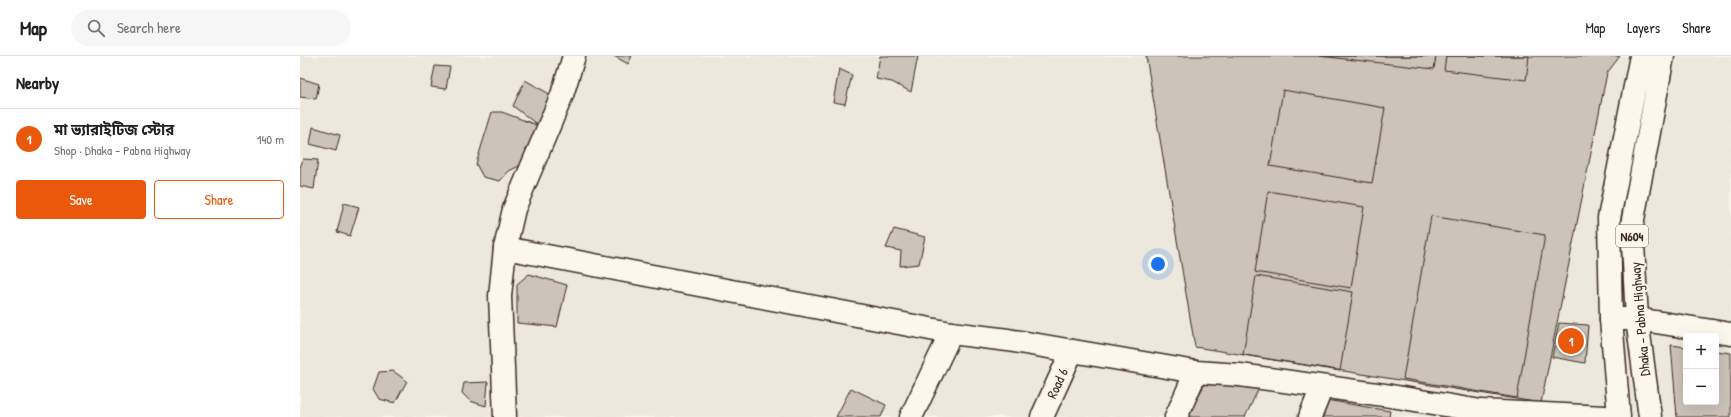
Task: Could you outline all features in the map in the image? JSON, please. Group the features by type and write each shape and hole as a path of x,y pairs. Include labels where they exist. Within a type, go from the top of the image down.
{"main road":[{"path":"505,417 500,296 505,248 514,209 562,94 574,56"},
{"name":"Dhaka - Pabna Highway","path":"1619,417 1611,319 1610,218 1641,56"},
{"name":"Dhaka - Pabna Highway","path":"1650,417 1637,319 1632,224 1663,56"},
{"path":"1610,218 1632,224"},
{"path":"505,248 951,333 1008,340 1196,372 1240,375 1391,396 1438,411 1481,411 1605,417"},
{"path":"1611,319 1637,319 1731,334"},
{"path":"912,417 951,333"},
{"name":"Road 6","path":"1042,417 1072,351"},
{"path":"1176,417 1196,372"},
{"path":"1310,417 1322,387"}],"shaded area":[{"path":"300,56 1731,56 1731,417 300,417"}],"building":[{"path":"614,56 632,56 628,64"},
{"path":"880,56 918,56 911,92 892,82 876,79"},
{"path":"1146,56 1620,56 1607,73 1541,403 1195,347"},
{"path":"1319,56 1436,56 1434,69"},
{"path":"1446,56 1529,56 1526,80 1444,70"},
{"path":"435,66 450,67 446,89 431,87"},
{"path":"839,69 852,75 845,104 833,102"},
{"path":"300,78 319,84 316,99 300,97"},
{"path":"525,80 553,96 539,126 513,106"},
{"path":"1283,90 1385,108 1372,183 1270,166"},
{"path":"492,112 502,112 539,126 521,165 509,171 500,181 483,177 476,164"},
{"path":"313,127 340,135 336,151 310,144"},
{"path":"303,159 318,160 314,189 300,186 300,168"},
{"path":"1268,191 1364,207 1351,288 1255,272"},
{"path":"344,203 359,207 350,236 337,232"},
{"path":"1431,216 1545,235 1517,398 1403,379"},
{"path":"894,229 925,237 919,264 900,266 901,251 886,248"},
{"path":"529,274 567,285 557,327 517,323 517,284"},
{"path":"1256,276 1353,292 1340,371 1243,355"},
{"path":"1559,323 1588,325 1585,363 1552,357"},
{"path":"1671,345 1683,347 1683,405 1719,405 1719,351 1731,353 1731,417 1677,417"},
{"path":"393,371 407,381 395,403 379,399 373,389 379,372"},
{"path":"1209,376 1259,388 1245,417 1187,417"},
{"path":"488,382 486,406 470,401 462,393 464,383"},
{"path":"851,388 886,405 881,417 836,417"},
{"path":"1332,401 1390,411 1389,417 1318,417 1321,403"}],"place":[{"name":"মা ভ‍্যারাইটিজ স্টোর","path":"1571,341"}]}
